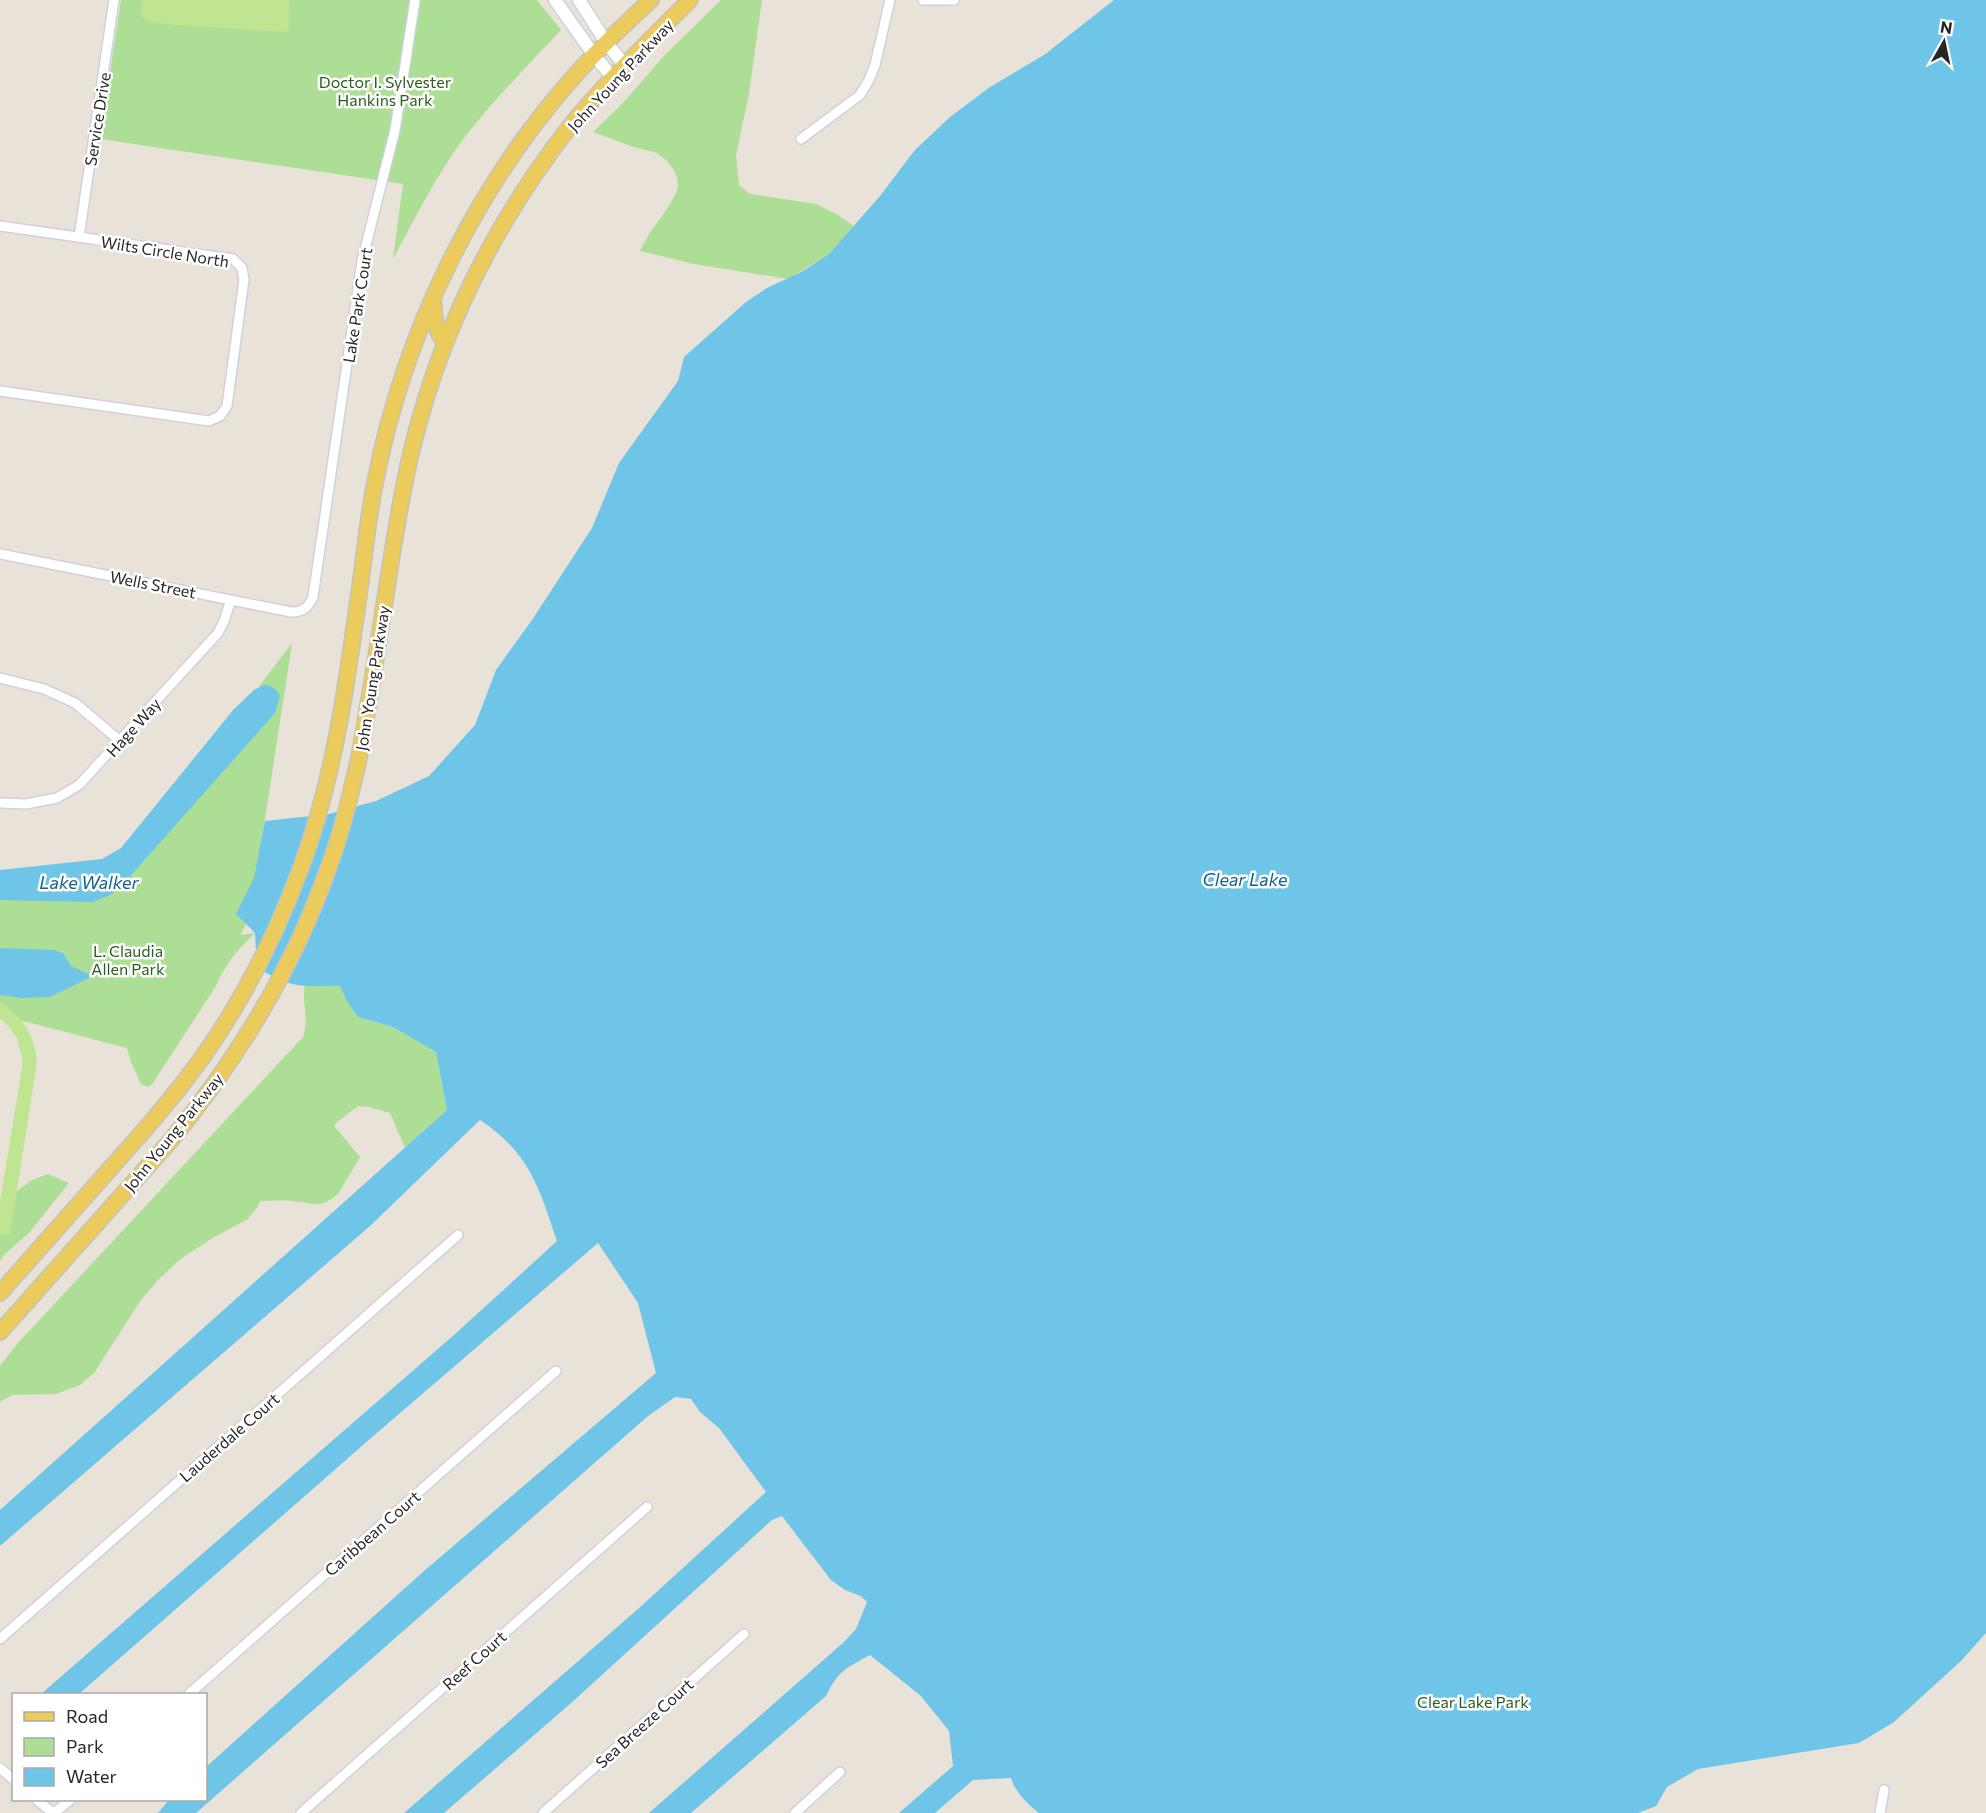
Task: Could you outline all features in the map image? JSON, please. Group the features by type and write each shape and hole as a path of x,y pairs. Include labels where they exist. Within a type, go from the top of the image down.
{"main road":[{"name":"John Young Parkway","path":"0,1293 171,1100 204,1056 246,989 287,904 321,807 334,752 381,454 404,371 433,297 459,243 495,182 532,129 574,76 651,0"},
{"name":"John Young Parkway","path":"0,1332 191,1116 234,1056 268,1001 301,937 339,837 359,758 406,478 421,416 446,342 483,261 526,188 576,119 690,0"},
{"path":"433,297 435,322 441,338 446,342"}],"street":[{"name":"Service Drive","path":"79,237 114,0"},
{"name":"Lake Park Court","path":"306,609 314,597 362,261 395,130 415,0"},
{"path":"555,0 613,78"},
{"path":"579,0 606,42 625,66"},
{"path":"801,139 860,95 875,65 890,0"},
{"path":"923,0 954,0"},
{"name":"Wilts Circle North","path":"0,226 233,259 242,268 244,280 227,406 220,416 209,421 0,391"},
{"name":"Wells Street","path":"0,554 291,612 306,609"},
{"name":"Hage Way","path":"0,802 26,804 57,798 80,785 218,633 231,600"},
{"path":"0,678 44,689 75,703 120,741"},
{"name":"Lauderdale Court","path":"0,1639 458,1235"},
{"name":"Caribbean Court","path":"191,1693 556,1371"},
{"name":"Reef Court","path":"302,1813 647,1508"},
{"name":"Sea Breeze Court","path":"543,1813 744,1634"},
{"path":"0,1768 12,1778"},
{"path":"795,1813 840,1772"},
{"path":"1880,1813 1884,1790"},
{"path":"38,1801 54,1813 69,1801"}],"green space":[{"name":"Doctor I. Sylvester Hankins Park","path":"121,0 537,0 561,30 464,138 436,180 393,259 403,184 100,139"},
{"path":"143,0 290,0 288,32 146,21 140,14"},
{"path":"721,0 762,0 749,94 736,155 739,185 750,194 816,204 854,226 829,254 788,279 694,264 640,251 675,195 677,177 671,165 656,153 593,132 623,103 662,58"},
{"name":"L. Claudia Allen Park","path":"292,643 250,917 240,935 255,933 228,963 216,986 153,1083 148,1087 141,1084 127,1048 0,1015 0,884 116,875"},
{"path":"305,985 340,986 346,1000 358,1017 393,1027 436,1052 447,1110 405,1148 390,1113 358,1106 334,1126 360,1157 338,1194 332,1199 317,1204 260,1201 248,1219 179,1260 158,1280 141,1300 94,1373 80,1385 56,1394 12,1395 0,1402 0,1366 17,1344 303,1037 306,1023"},
{"path":"0,1002 21,1020 26,1028 34,1044 37,1062 10,1235 0,1234 0,1201 23,1062 17,1038 0,1019"},
{"path":"48,1174 69,1183 29,1233 0,1261 0,1203 32,1180"}],"water":[{"name":"Clear Lake","path":"1114,0 1986,0 1986,1633 1961,1661 1894,1722 1859,1743 1698,1769 1667,1787 1656,1806 1638,1813 1039,1813 1026,1802 1011,1778 973,1780 935,1813 899,1813 953,1766 949,1731 921,1696 870,1655 844,1671 826,1696 691,1813 649,1813 856,1629 867,1602 861,1596 845,1590 831,1580 782,1516 772,1520 570,1704 444,1813 404,1813 638,1609 766,1492 719,1428 700,1412 691,1399 675,1397 648,1416 196,1813 158,1813 168,1801 207,1801 207,1766 424,1571 656,1373 638,1303 598,1243 80,1693 42,1693 454,1335 557,1241 538,1188 522,1159 497,1132 480,1120 370,1226 0,1546 0,1510 447,1110 436,1052 393,1027 358,1017 346,1000 340,986 297,985 257,968 255,933 236,914 254,878 265,821 329,814 376,801 429,776 475,725 496,670 532,620 592,528 619,463 678,381 684,357 746,302 829,254 880,196 915,150 950,117 990,87 1044,55"},
{"name":"Lake Walker","path":"264,685 274,688 280,696 275,713 118,890 92,902 0,900 0,870 102,859 121,848 234,709 254,690"},
{"path":"0,948 53,950 63,953 71,966 93,976 50,997 22,998 0,995"}],"park label":[{"name":"Clear Lake Park","path":"1473,1701"}]}
